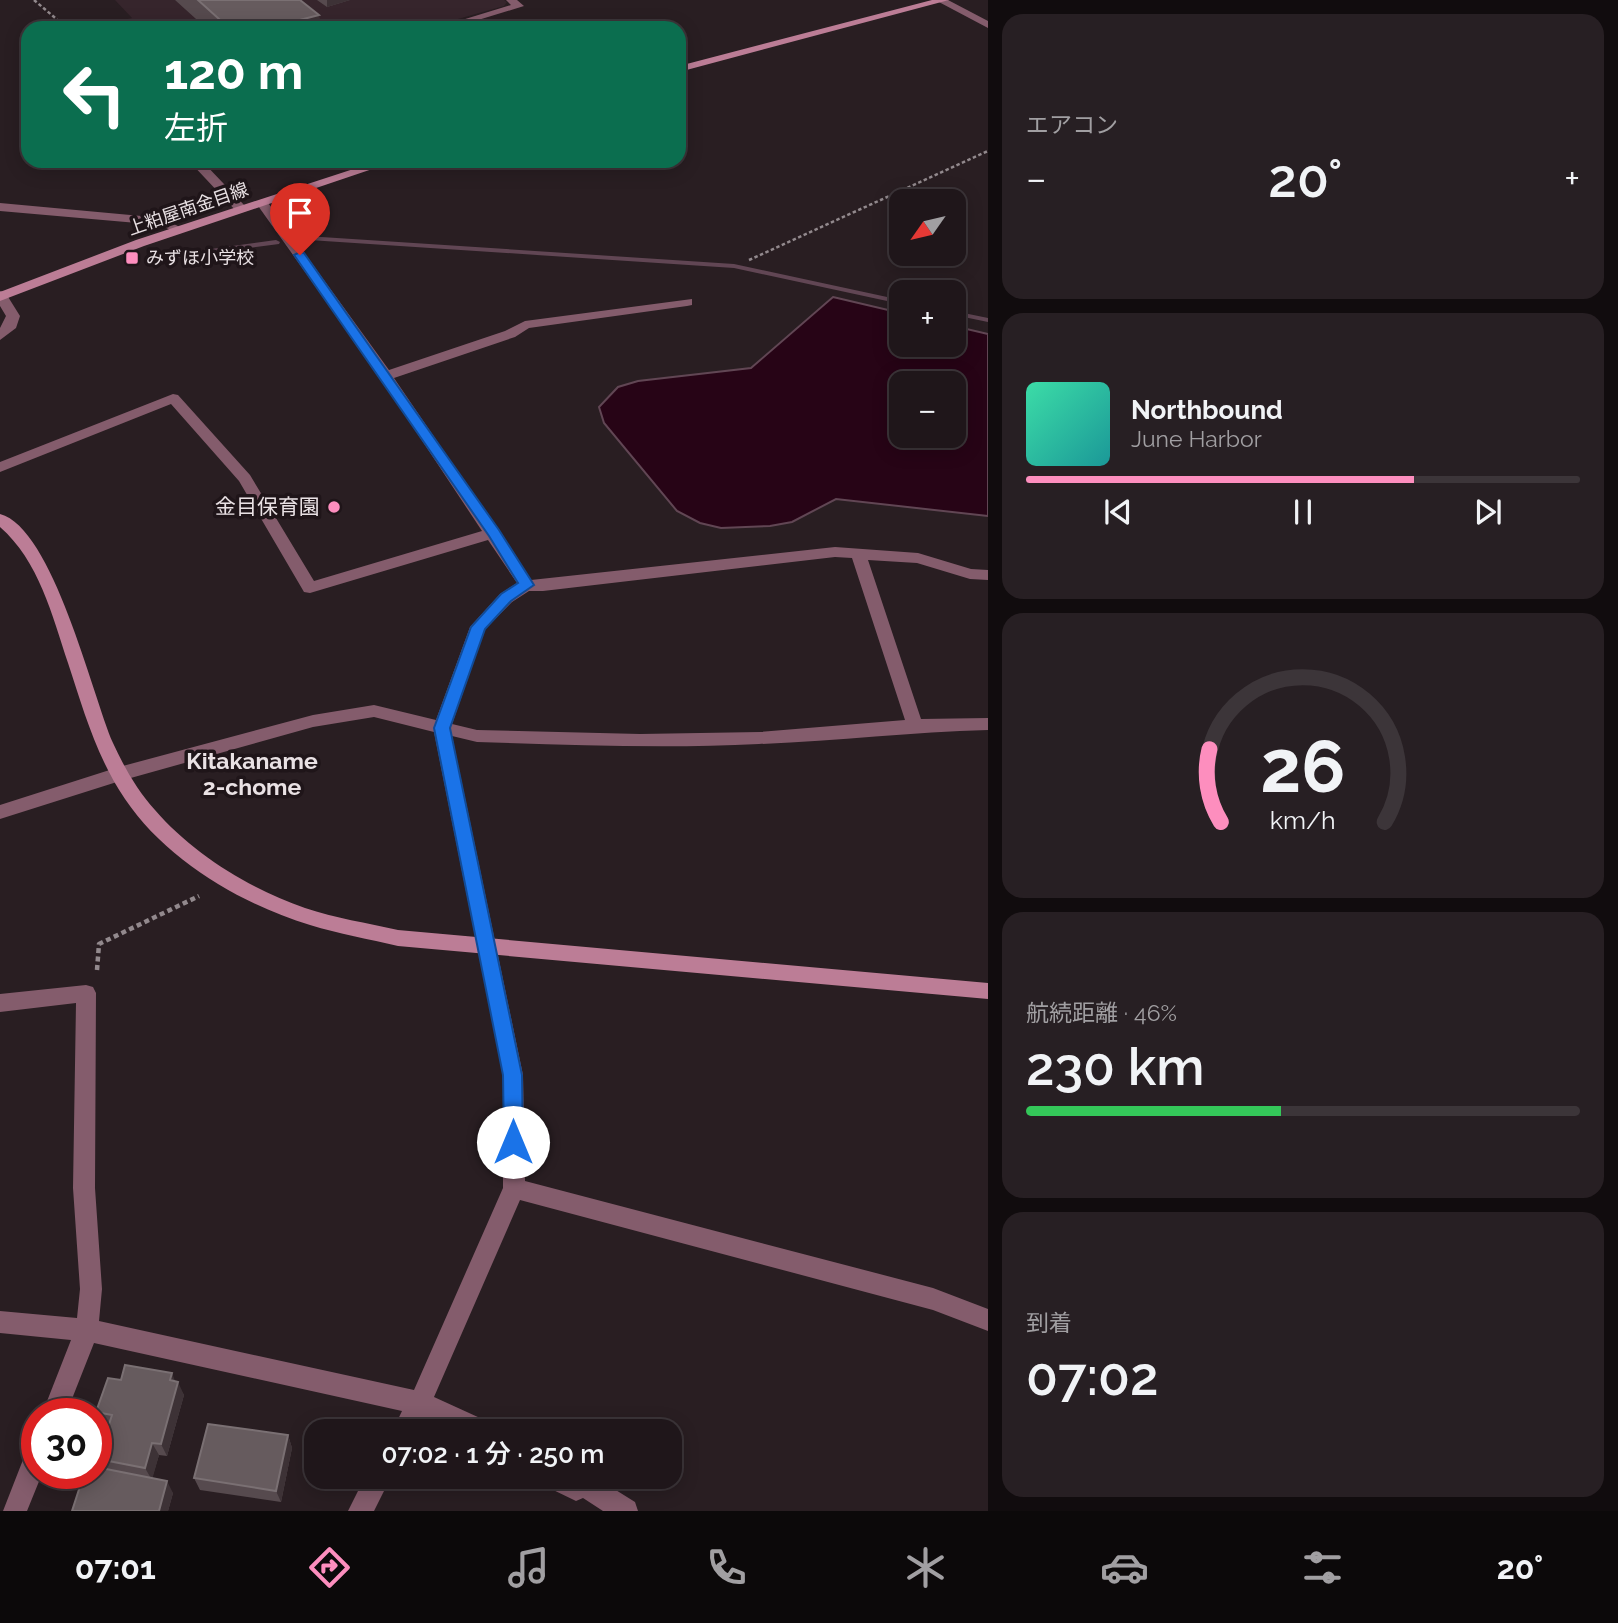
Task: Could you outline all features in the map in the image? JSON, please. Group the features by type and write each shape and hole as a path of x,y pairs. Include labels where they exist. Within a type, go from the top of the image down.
{"street":[{"path":"466,21 519,6 511,0"},
{"path":"686,67 943,0 988,25"},
{"path":"202,168 241,209"},
{"name":"上粕屋南金目線","path":"0,296 179,230 369,168"},
{"path":"262,203 386,376 494,533 526,585"},
{"path":"0,207 163,222 179,230"},
{"path":"0,296 13,316 11,325 0,336"},
{"path":"386,376 510,334 525,325 687,302"},
{"path":"0,467 173,398 245,478 310,588 494,533"},
{"path":"0,519 34,555 51,589 98,727 119,774 158,827 198,859 231,880 285,908 398,938 988,991"},
{"path":"858,552 915,726"},
{"path":"411,1419 514,1188 513,1075 442,728 478,627 506,598 526,585 543,586 858,552 918,558 970,574 988,575"},
{"path":"0,812 119,774 313,721 374,711 477,736 640,740 760,738 915,726 988,724"},
{"path":"0,1003 86,993 84,1188 91,1289 87,1330 60,1398"},
{"path":"514,1188 933,1299 988,1320"},
{"path":"0,1322 87,1330 420,1403 454,1419"},
{"path":"15,1511 24,1489"},
{"path":"360,1511 372,1489"},
{"path":"591,1489 626,1511"}],"path":[{"path":"34,0 59,21"},
{"path":"749,260 988,151"},
{"path":"86,993 97,968 99,944 231,880"}],"shaded area":[{"path":"115,0 507,2 504,6 451,21 119,21 132,18"},
{"path":"833,297 889,310 889,357 966,357 966,329 988,334 988,516 836,499 792,522 770,526 721,528 700,523 677,511 604,423 599,407 618,387 638,381 751,368"}],"building":[{"path":"198,0 300,0 319,15 296,21 221,21"},
{"path":"125,1365 172,1373 170,1380 178,1382 161,1444 152,1443 145,1468 112,1462 112,1398 101,1398 108,1378 121,1380"},
{"path":"208,1424 288,1435 276,1491 194,1478"},
{"path":"112,1470 167,1481 159,1511 72,1511 79,1489 112,1489"}],"waterway":[{"path":"309,238 734,266 889,299"},
{"path":"153,259 276,242"},
{"path":"966,315 988,320"}],"place":[{"name":"みずほ小学校","path":"132,258"},
{"name":"金目保育園","path":"334,507"}],"district":[{"name":"Kitakaname 2-chome","path":"252,774"}],"route":[{"path":"300,255 494,533 526,585 506,598 478,627 442,728 513,1075 513,1142"}]}
